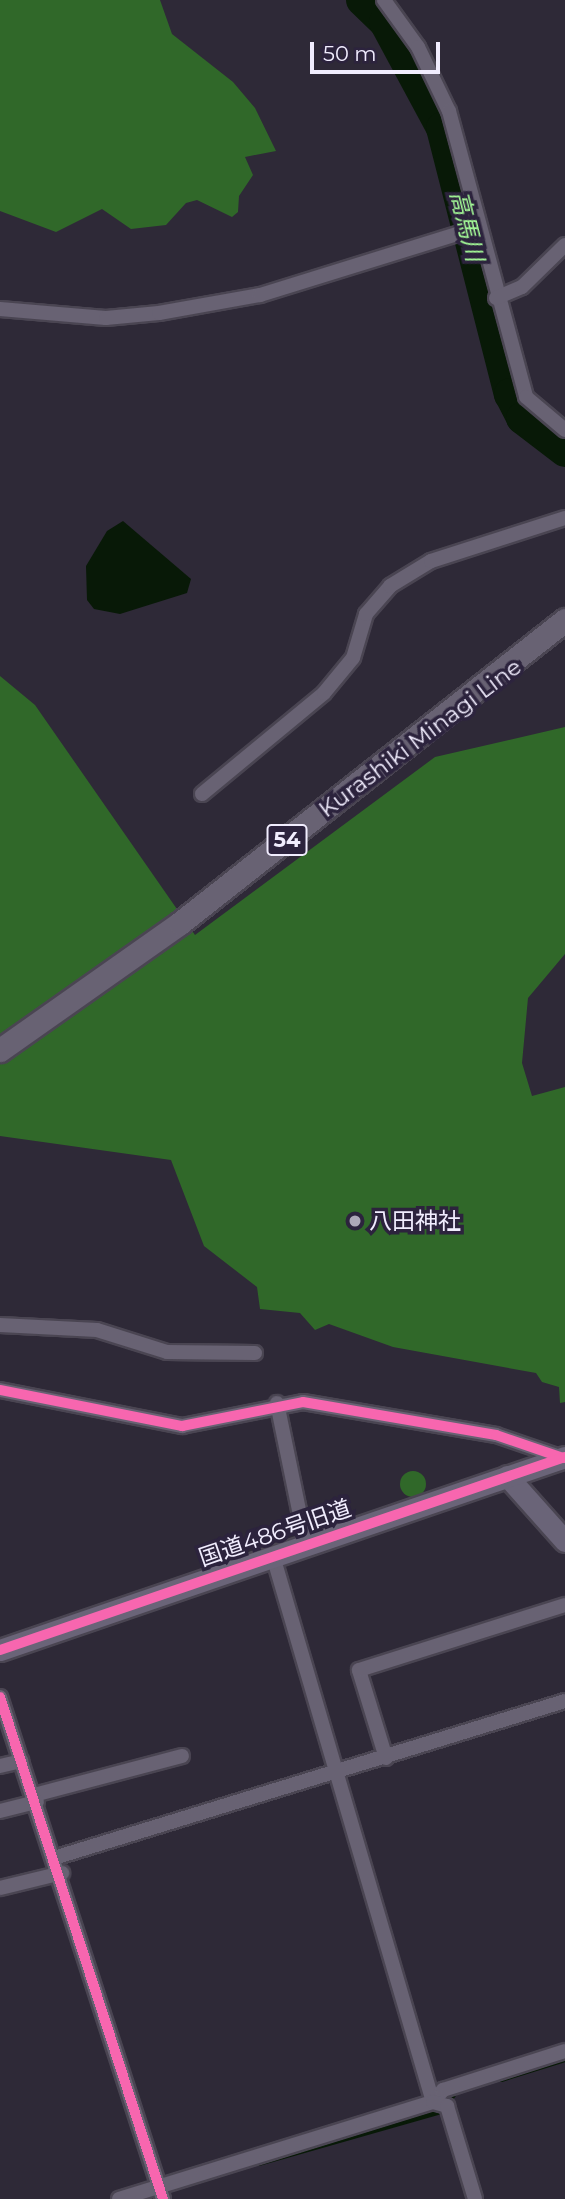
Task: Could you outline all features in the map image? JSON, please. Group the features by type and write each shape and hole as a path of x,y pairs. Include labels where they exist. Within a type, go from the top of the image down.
{"main road":[{"name":"Kurashiki Minagi Line","path":"0,1049 180,923 565,620"}],"street":[{"path":"384,0 418,47 449,111 471,230 496,298 526,397 565,430"},
{"path":"0,309 106,317 159,313 260,295 471,230"},
{"path":"496,298 522,287 565,245"},
{"path":"202,793 324,693 353,657 366,614 390,586 430,561 565,518"},
{"path":"0,1325 97,1330 167,1352 255,1353"},
{"path":"0,1390 169,1426 197,1426 277,1403 303,1402 496,1435 564,1457"},
{"path":"277,1403 306,1544"},
{"name":"国道486号旧道","path":"0,1650 564,1457"},
{"path":"507,1476 565,1541"},
{"path":"274,1556 441,2104 475,2199"},
{"path":"386,1758 359,1670 565,1605"},
{"path":"0,1697 57,1857 161,2194"},
{"path":"57,1857 565,1702"},
{"path":"0,1811 182,1756"},
{"path":"0,1766 21,1761"},
{"path":"0,1888 62,1873"},
{"path":"441,2104 443,2090 565,2051"},
{"path":"119,2199 161,2194 441,2104"}],"green space":[{"path":"0,0 160,0 172,34 233,82 255,108 276,151 245,157 253,175 239,196 238,212 232,217 197,200 186,203 166,225 131,229 102,209 56,232 0,211"},
{"path":"0,676 35,705 195,935 435,757 565,727 565,954 528,998 522,1063 532,1096 565,1087 565,1402 560,1403 559,1387 542,1382 536,1373 393,1347 329,1324 315,1330 300,1313 260,1309 257,1287 204,1246 171,1160 0,1136"},
{"path":"413,1471 422,1475 426,1484 422,1493 413,1497 404,1493 400,1484 404,1475"}],"shaded area":[{"path":"123,521 191,579 187,593 120,614 94,609 87,600 86,566 107,531"}],"waterway":[{"name":"高馬川","path":"362,0 385,22 442,128 510,394 522,418 565,451"},
{"path":"501,2079 565,2059"},
{"path":"258,2163 440,2111 455,2092"},
{"path":"145,2199 159,2195"}],"cycle path":[{"path":"0,1390 182,1426 303,1402 496,1435 563,1458"},
{"path":"0,1650 565,1457"},
{"path":"0,1697 163,2199"}],"place":[{"name":"八田神社","path":"355,1221"}]}
